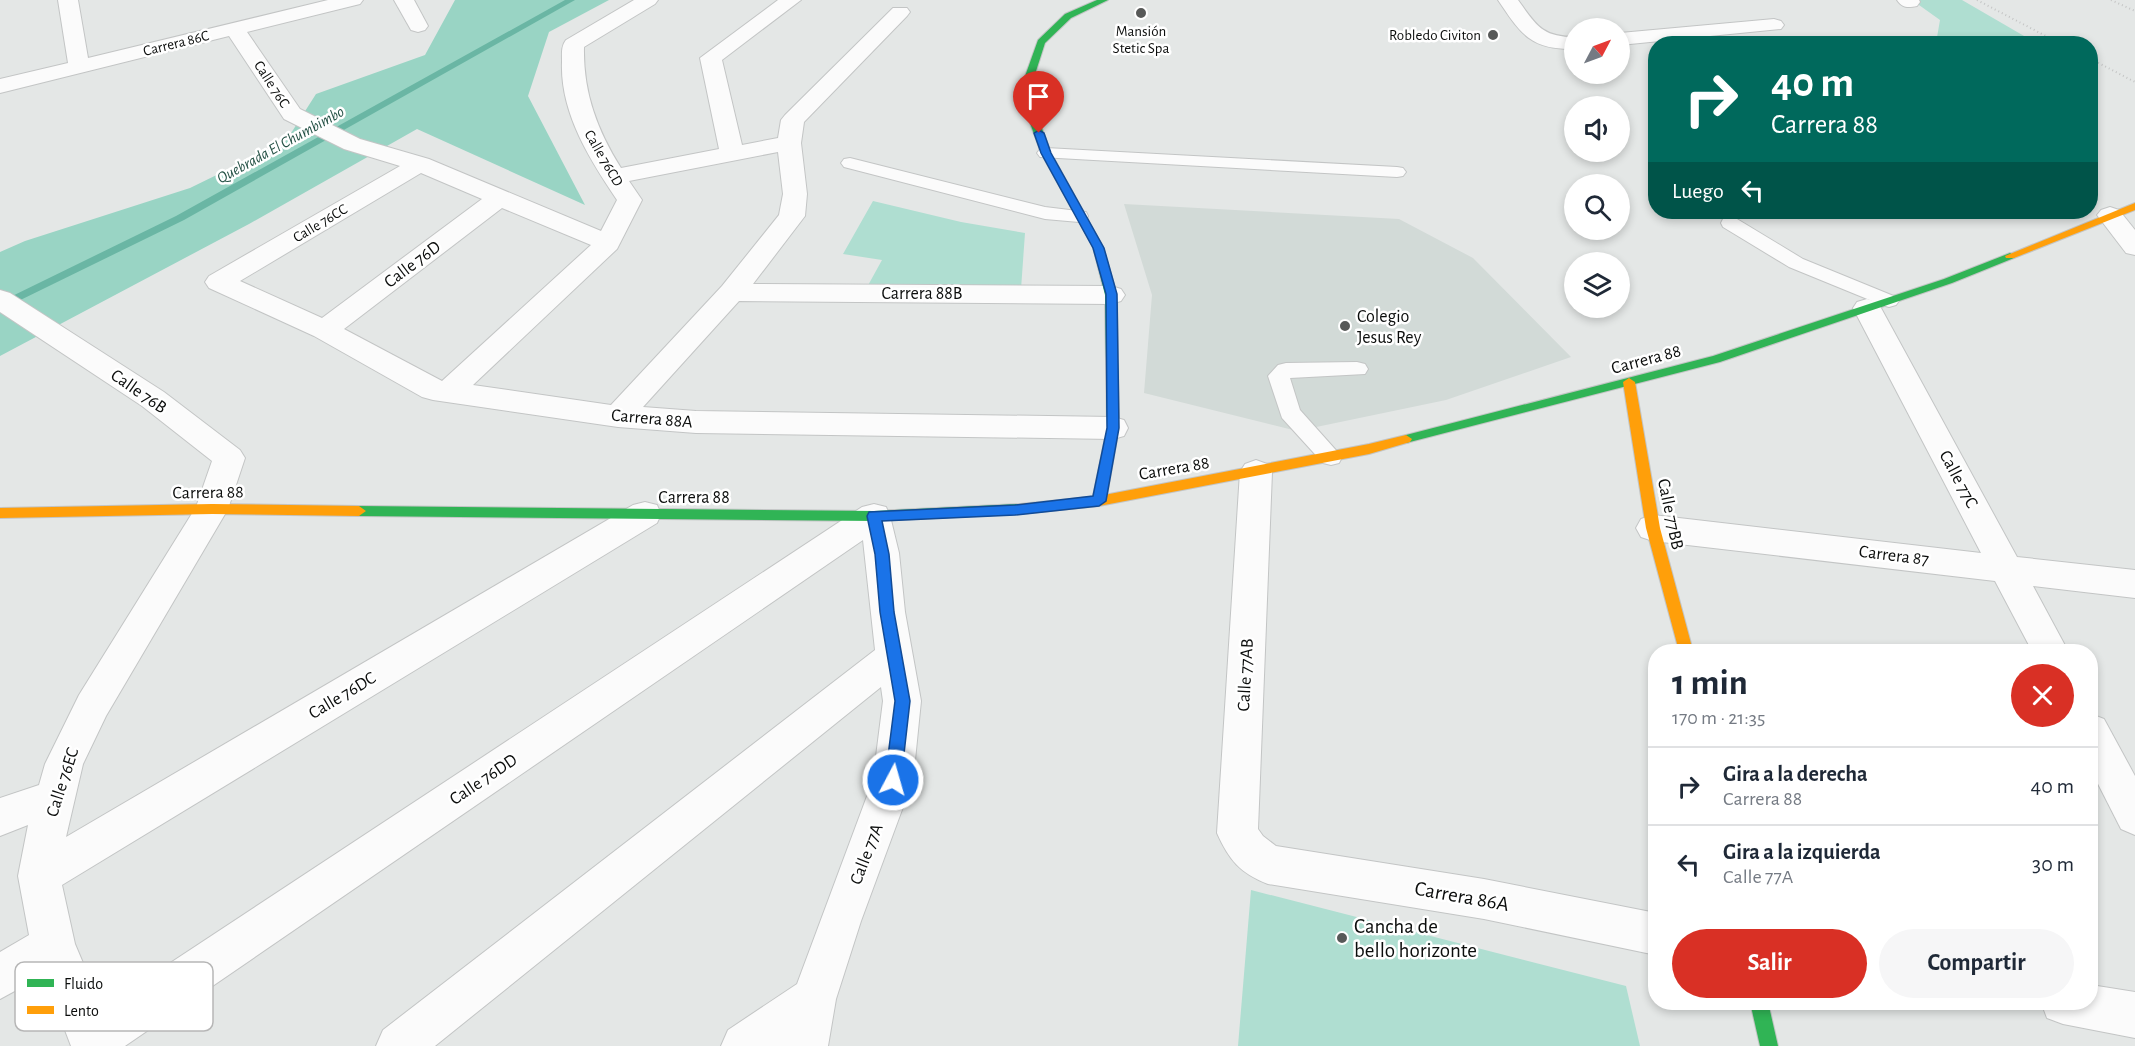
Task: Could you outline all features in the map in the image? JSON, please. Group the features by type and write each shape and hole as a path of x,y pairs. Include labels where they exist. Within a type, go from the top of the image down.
{"street":[{"path":"68,0 79,67"},
{"name":"Carrera 86C","path":"0,86 353,0"},
{"path":"404,0 418,26"},
{"name":"Calle 76CD","path":"608,243 630,200 613,177 584,123 573,76 573,44 648,0"},
{"path":"732,154 711,58 791,0"},
{"path":"1099,501 1113,428 1111,294 1098,248 1046,153 1024,93 1041,42 1068,16 1104,0"},
{"path":"1508,0 1534,36 1543,41 1564,44"},
{"path":"613,177 732,154 791,131 900,12"},
{"path":"1653,36 1774,25"},
{"name":"Calle 76C","path":"235,28 291,114 352,144 420,164"},
{"path":"1630,38 1648,36"},
{"path":"618,416 732,292 792,216 795,194 791,131"},
{"path":"420,164 608,243 448,392"},
{"name":"Calle 76CC","path":"219,282 420,164"},
{"name":"Calle 76D","path":"324,330 499,198"},
{"name":"Carrera 88","path":"2098,219 2135,206"},
{"path":"2110,214 2135,247"},
{"name":"Carrera 88","path":"0,513 212,509 874,516 1015,510 1099,501 1331,457 1716,359 1948,281 2098,219"},
{"name":"Carrera 88A","path":"219,282 324,330 433,390 618,416 696,422 1113,428"},
{"name":"Carrera 88B","path":"732,292 1111,294"},
{"name":"Calle 76B","path":"0,299 153,399 229,458 212,509"},
{"name":"Calle 77C","path":"1878,305 2046,644"},
{"name":"Calle 77BB","path":"1629,382 1653,528 1684,644"},
{"name":"Calle 77AB","path":"1256,472 1237,833 1248,850 1268,864"},
{"name":"Calle 76EC","path":"60,962 53,945 39,876 55,796 64,764 92,706 212,509"},
{"name":"Calle 76DC","path":"39,876 645,514"},
{"name":"Calle 77A","path":"805,1046 814,999 840,921 877,828 893,780 902,701 887,612 882,554 874,516"},
{"name":"Calle 76DD","path":"213,963 874,516"},
{"name":"Carrera 87","path":"1653,528 2135,584"},
{"path":"399,1046 895,655"},
{"path":"2098,745 2135,816"},
{"path":"0,817 55,796"},
{"name":"Carrera 86A","path":"1268,864 1484,899 1648,932"},
{"path":"25,962 53,945"},
{"path":"0,977 15,968"},
{"path":"744,1046 814,999"},
{"path":"2098,1008 2135,1015"},
{"path":"1762,1010 1769,1046"},
{"name":"Calle 76DD","path":"94,1043 112,1031"}],"lane":[{"path":"1046,153 1397,172"},
{"path":"850,162 1045,213 1079,216"},
{"path":"1730,223 1796,263 1878,305"},
{"path":"1331,457 1290,413 1279,376 1286,370 1357,369"}],"path":[{"path":"1977,0 2046,36"},
{"path":"2111,0 2135,11"},
{"path":"2098,63 2135,82"}],"shaded area":[{"name":"Colegio Jesus Rey","path":"1124,204 1399,219 1473,258 1571,357 1446,400 1297,431 1144,393 1152,295"}],"green space":[{"path":"455,0 609,0 549,32 528,96 585,205 417,129 249,224 0,356 0,252 25,241 190,188 286,141 316,94 425,55"},
{"path":"1912,0 1962,0 2024,36 1937,36 1940,20"},
{"path":"873,201 961,222 1025,233 1021,289 866,289 882,260 843,254"},
{"name":"Cancha de bello horizonte","path":"1251,890 1626,986 1640,1046 1238,1046"}],"waterway":[{"name":"Quebrada El Chumbimbo","path":"0,306 180,218 571,0"}],"traffic: fast":[{"path":"1099,501 1113,428 1111,295 1098,247 1046,153 1024,93 1041,42 1068,16 1104,0"},
{"path":"1406,439 1716,359 1948,281 2010,256"},
{"path":"359,511 874,516 1020,509"},
{"path":"1761,1010 1769,1046"}],"traffic: slow":[{"path":"2010,256 2135,206"},
{"path":"1629,382 1653,528 1684,644"},
{"path":"1020,509 1099,501 1369,449 1406,439"},
{"path":"0,513 212,509 359,511"}],"place":[{"name":"Mansión Stetic Spa","path":"1141,13"},
{"name":"Robledo Civiton","path":"1493,35"},
{"name":"Colegio Jesus Rey","path":"1345,326"},
{"name":"Cancha de bello horizonte","path":"1342,938"}],"route":[{"path":"893,780 902,701 887,612 882,554 874,516 1015,510 1099,501 1113,428 1111,294 1098,248 1046,153 1039,133"}]}
